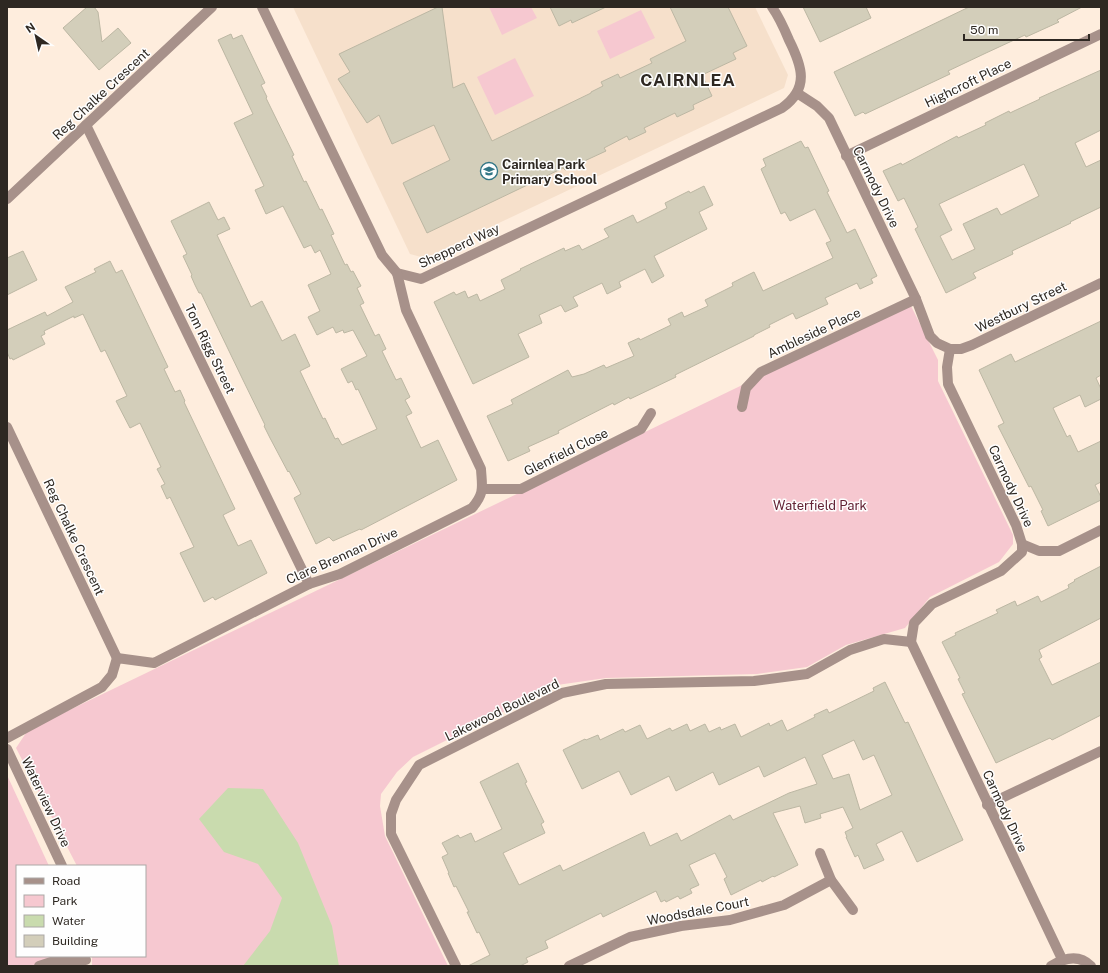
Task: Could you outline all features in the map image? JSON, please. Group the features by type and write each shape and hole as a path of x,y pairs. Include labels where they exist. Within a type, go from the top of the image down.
{"street":[{"name":"Reg Chalke Crescent","path":"7,199 212,7"},
{"path":"262,7 382,255 397,273"},
{"path":"772,7 777,11 799,60 801,83 797,92"},
{"name":"Highcroft Place","path":"846,156 1101,34"},
{"name":"Shepperd Way","path":"397,273 421,279 782,108 791,101 797,92"},
{"name":"Carmody Drive","path":"797,92 817,106 829,118 916,299 930,336 938,343 950,349 947,367 948,384 1016,524 1022,544 1022,552 1001,570 932,604 914,623 911,642 987,805 1062,960"},
{"name":"Tom Rigg Street","path":"86,125 309,584"},
{"name":"Clare Brennan Drive","path":"117,658 154,663 309,584 340,574 472,508 480,499 482,489 481,469 406,310 397,273"},
{"name":"Westbury Street","path":"950,349 961,349 972,345 1101,283"},
{"name":"Ambleside Place","path":"742,407 746,388 761,372 916,299"},
{"name":"Glenfield Close","path":"482,489 521,489 641,429 651,413"},
{"name":"Reg Chalke Crescent","path":"7,427 117,658"},
{"path":"1022,544 1039,551 1059,551 1101,530"},
{"name":"Lakewood Boulevard","path":"456,966 391,834 391,814 396,800 419,765 562,693 606,684 754,681 807,674 850,650 884,639 911,642"},
{"path":"7,738 102,687 112,675 117,658"},
{"name":"Waterview Drive","path":"7,749 62,865"},
{"path":"987,805 1101,750"},
{"path":"820,853 831,880 853,910"},
{"name":"Woodsdale Court","path":"569,966 630,937 680,926 730,920 784,905 831,880"},
{"path":"1051,966 1062,960 1071,958 1081,959 1091,966"},
{"path":"40,966 57,960 86,961"}],"shaded area":[{"name":"Cairnlea Park Primary School","path":"293,7 755,7 788,75 784,88 425,258 410,254"}],"green space":[{"path":"489,7 531,7 537,18 502,35"},
{"path":"641,10 655,38 610,59 597,31"},
{"path":"515,58 534,96 495,115 477,77"},
{"name":"Waterfield Park","path":"910,304 938,360 938,381 1013,535 1013,544 999,562 930,597 905,628 846,645 807,667 757,674 606,678 557,685 413,757 397,772 381,794 380,806 385,836 448,966 92,966 92,957 146,957 146,865 76,865 16,748 28,730"},
{"path":"7,775 49,865 16,865 16,957 71,957 75,966 7,966"}],"water":[{"path":"228,788 263,789 298,843 332,926 339,966 243,966 270,931 282,898 258,864 224,852 199,819"}],"building":[{"path":"87,7 94,7 98,12 102,42 118,28 131,43 99,70 63,28"},
{"path":"438,7 442,7 453,88 464,83 492,141 591,93 603,86 601,82 618,74 620,78 652,63 650,59 686,41 670,7 728,7 747,46 733,53 736,59 702,75 712,96 693,105 694,109 677,117 675,113 644,128 646,132 629,140 627,136 604,148 606,151 565,170 563,168 427,233 403,183 450,160 434,125 392,144 379,115 367,123 338,79 350,72 339,54"},
{"path":"550,7 606,7 572,23 571,20 559,26"},
{"path":"803,7 866,7 871,18 820,42"},
{"path":"969,7 1082,7 1057,20 1059,22 1026,37 1025,35 948,71 950,74 865,114 863,112 855,116 834,72"},
{"path":"231,34 233,39 242,35 265,83 261,85 267,97 266,98 294,155 292,156 304,182 306,181 320,210 322,209 334,234 331,235 345,265 347,264 351,272 353,271 361,286 357,288 364,303 360,305 375,336 379,334 386,349 382,351 396,380 401,378 410,397 405,400 412,413 406,416 421,448 438,440 457,480 361,530 360,529 333,541 329,537 316,544 294,498 301,494 270,438 201,293 199,293 195,285 183,256 187,254 171,221 209,202 218,220 224,217 230,229 217,235 251,307 262,301 282,341 295,334 310,366 300,371 323,419 325,418 335,439 338,438 342,445 377,429 358,389 356,390 352,381 348,383 341,369 367,356 353,330 344,333 343,330 336,333 333,327 317,335 308,317 320,311 308,285 331,274 320,250 315,253 311,245 304,248 283,206 266,214 255,190 264,186 234,123 253,114 218,40"},
{"path":"1101,70 1101,130 1075,143 1086,167 1101,160 1101,207 1012,251 1013,254 973,273 976,278 946,293 915,229 918,227 904,198 898,201 883,171 901,163 902,165 957,136 958,138 986,125 985,123 1009,111 1010,113 1040,99 1039,98","holes":["1024,164 1039,196 1001,215 997,208 963,224 975,249 952,260 940,236 952,230 939,204"]},
{"path":"801,141 805,148 808,147 829,191 827,192 847,233 855,229 877,276 871,279 873,283 860,289 857,283 825,298 828,304 796,319 793,313 769,325 770,327 754,336 675,375 676,377 630,399 629,397 614,405 613,403 558,431 559,433 528,447 530,451 508,461 487,416 513,404 511,400 568,370 572,377 584,374 604,365 606,368 634,356 628,343 639,338 640,340 671,325 668,319 682,312 684,317 708,306 705,300 733,286 732,283 754,272 763,291 833,258 826,243 831,241 815,209 790,221 785,212 781,214 761,169 766,166 763,159"},
{"path":"704,186 713,205 699,212 707,229 654,256 664,276 652,283 645,269 619,282 621,287 607,294 602,283 573,297 578,306 565,312 561,305 539,315 542,323 518,334 529,357 473,384 434,302 454,292 456,295 465,291 468,298 477,294 480,301 505,289 501,280 521,270 520,269 564,248 565,251 579,245 582,250 609,237 604,229 633,215 637,223 667,208 665,203 689,191 690,193"},
{"path":"23,251 37,280 7,295 7,258"},
{"path":"110,261 116,273 122,270 168,367 164,369 175,392 180,390 185,401 184,402 235,509 223,515 238,546 251,540 267,573 215,600 213,597 204,602 180,553 194,547 170,497 167,499 161,486 165,484 157,469 161,467 140,423 130,428 116,401 127,396 105,350 101,352 83,314 74,318 74,316 44,331 45,334 41,336 45,344 13,360 12,358 10,359 7,352 7,330 45,312 47,316 73,302 65,287 96,272 94,269"},
{"path":"1101,321 1101,375 1096,378 1101,389 1101,399 1085,407 1080,395 1053,408 1067,437 1070,435 1078,452 1101,441 1101,482 1095,485 1101,500 1048,526 1041,511 1043,510 1031,486 1029,487 998,426 1004,423 979,370 1011,354 1015,362"},
{"path":"1101,566 1101,618 1039,650 1042,657 1039,659 1052,685 1101,662 1101,715 1052,740 1050,738 996,763 962,694 965,693 958,679 960,678 942,642 956,635 955,633 998,613 996,610 1015,601 1017,606 1038,596 1041,602 1069,588 1068,585 1075,581 1074,580"},
{"path":"885,682 905,723 908,722 963,840 917,862 902,831 876,844 884,860 864,869 858,855 855,857 846,837 845,832 853,828 843,807 820,814 821,818 805,823 800,806 773,813 798,865 774,877 773,876 762,882 761,880 731,895 724,879 727,877 715,853 689,865 699,885 690,889 692,893 680,899 678,896 666,902 665,900 661,902 656,891 603,917 601,913 545,941 548,948 526,958 528,962 520,966 468,966 490,955 479,932 477,933 467,912 469,912 456,886 454,887 448,873 442,857 448,854 442,843 458,835 460,838 471,833 475,842 502,829 480,782 518,763 527,782 525,783 544,822 541,824 545,833 503,853 519,885 560,865 563,871 644,832 650,846 677,833 681,841 730,815 733,820 789,793 817,784 805,757 764,777 759,766 719,785 713,772 676,791 669,776 631,795 619,771 582,789 563,750 585,739 586,740 598,735 600,740 623,729 625,732 640,725 647,739 670,728 672,731 687,724 690,731 705,724 709,732 720,727 721,730 735,724 741,737 769,723 770,726 782,720 787,731 815,717 814,715 827,709 829,713 874,691 873,688","holes":["854,740 863,760 874,755 892,795 860,810 849,774 833,779 822,755"]}],"place":[{"name":"Cairnlea Park Primary School","path":"489,171"}],"district":[{"name":"CAIRNLEA","path":"688,80"}]}
